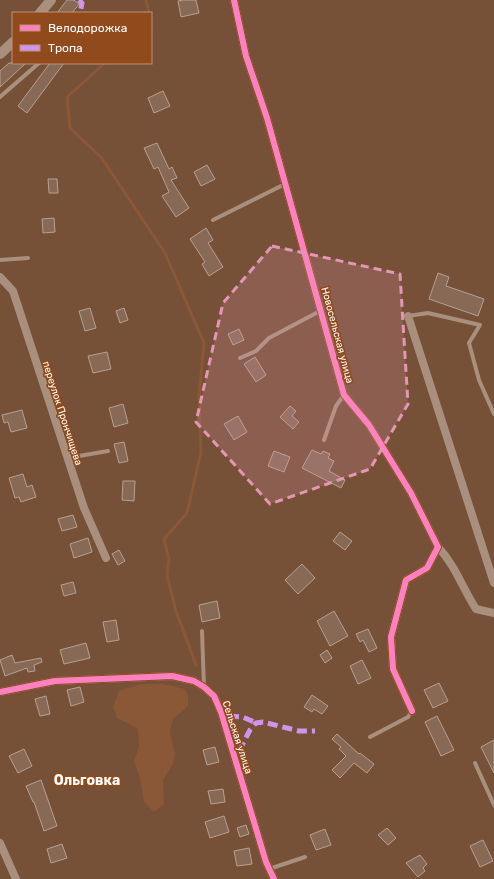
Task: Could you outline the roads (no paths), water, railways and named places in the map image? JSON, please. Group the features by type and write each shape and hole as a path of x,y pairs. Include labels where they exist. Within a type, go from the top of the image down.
{"street":[{"path":"41,12 51,0"},
{"name":"Новосельская улица","path":"234,0 246,56 267,118 344,395 373,431 411,493 438,547 449,560 464,590 476,609 494,613"},
{"path":"0,54 12,43"},
{"name":"переулок Прончищева","path":"0,277 13,291 84,508 106,558"},
{"path":"408,316 494,582"},
{"path":"412,711 393,669 391,637 406,580 427,568 438,547"},
{"name":"Сельская улица","path":"0,692 55,681 172,676 194,681 204,687 214,696 221,712 269,869 274,879"},
{"path":"0,843 16,879"}],"lane":[{"path":"0,97 39,64"},
{"path":"213,220 285,184"},
{"path":"0,260 28,258"},
{"path":"240,358 256,351 269,338 320,310"},
{"path":"408,316 428,313 480,325 469,343 480,380 494,414"},
{"path":"324,440 336,406 344,395"},
{"path":"67,458 108,451"},
{"path":"202,631 204,687"},
{"path":"370,737 408,717 412,711"},
{"path":"475,763 494,805"},
{"path":"269,869 305,857"}],"waterway":[{"path":"146,0 149,12"},
{"path":"104,64 67,97 70,128 101,157 165,253 204,343 199,396 201,452 187,513 164,539 169,559 167,575 176,611 196,665"}],"district":[{"name":"Ольговка","path":"87,780"}]}
